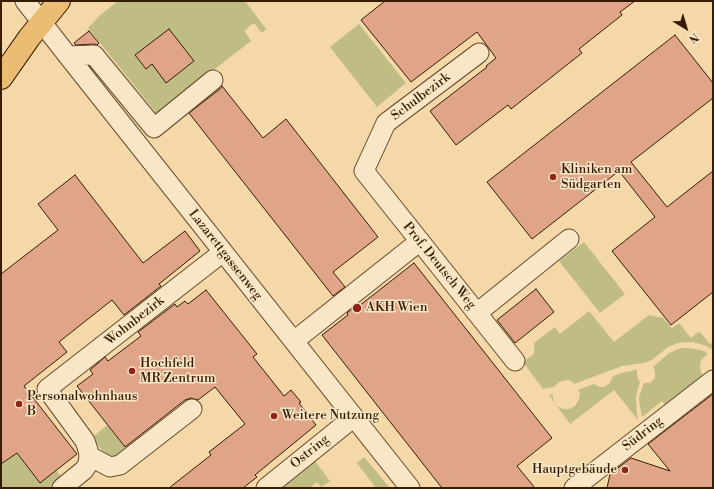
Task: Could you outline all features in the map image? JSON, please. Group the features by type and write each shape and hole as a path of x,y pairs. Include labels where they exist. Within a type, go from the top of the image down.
{"main road":[{"path":"1,78 41,22 59,1"}],"street":[{"name":"Lazarettgassenweg","path":"25,1 410,488"},
{"name":"Schulbezirk","path":"364,171 386,123 479,53"},
{"path":"68,56 94,55 154,128 213,80"},
{"name":"Prof. Deutsch Weg","path":"364,171 515,361"},
{"path":"477,313 569,239"},
{"path":"294,341 420,241"},
{"name":"Wohnbezirk","path":"89,456 85,441 52,397 223,252"},
{"name":"Südring","path":"574,488 713,380"},
{"path":"62,488 84,470 88,464 89,456 110,467 120,465 192,409"},
{"name":"Ostring","path":"266,488 354,417"}],"shaded area":[{"path":"118,1 245,1 266,29 262,33 255,24 252,24 245,30 251,41 157,114 88,28 99,16"},
{"path":"359,24 406,83 377,107 330,47"},
{"path":"584,242 625,294 600,313 559,261"},
{"path":"589,311 614,342 649,315 663,318 672,328 679,323 691,338 700,332 710,344 713,342 713,350 697,343 678,343 668,347 652,360 644,363 622,366 574,384 567,380 559,382 554,387 543,389 523,362 534,354 534,343 555,327 560,334"},
{"path":"681,348 706,352 707,355 701,360 700,366 704,377 668,408 662,401 642,417 639,397 644,383 650,383 655,378 653,367 669,353"},
{"path":"637,370 637,376 640,382 636,396 638,420 614,390 570,424 549,395 553,395 553,399 557,406 564,409 569,409 575,406 579,399 580,394 578,390 594,384 604,387 610,383 613,376"},
{"path":"107,425 129,453 111,461 92,438"},
{"path":"1,433 40,483 56,470 63,479 52,488 1,488"},
{"path":"364,457 390,488 376,488 357,463"},
{"path":"315,461 330,481 321,487 317,482 310,488 278,488 309,463"}],"building":[{"path":"385,1 635,1 620,12 622,15 579,49 582,53 511,109 508,105 456,145 430,111 487,67 486,66 496,58 477,32 411,82 361,20"},
{"path":"169,29 194,61 166,83 152,64 146,69 135,55"},
{"path":"89,31 99,43 97,45 76,45 74,43"},
{"name":"Kliniken am Südgarten","path":"675,35 713,83 713,98 631,162 667,207 713,171 713,292 671,325 612,251 655,217 619,171 532,239 487,182"},
{"path":"222,86 263,138 286,119 378,237 333,272 345,287 333,296 189,113"},
{"path":"75,175 143,263 185,231 200,251 159,284 161,286 124,315 112,300 59,342 67,352 24,386 77,454 40,483 17,453 1,464 1,274 58,230 38,204"},
{"path":"414,263 552,438 517,466 535,488 442,488 322,335 348,315 347,313 358,304 359,306"},
{"path":"536,289 554,312 515,343 497,320"},
{"path":"206,290 257,354 253,357 284,396 291,390 316,425 255,475 257,477 243,488 169,488 211,455 209,452 245,424 215,387 198,400 191,398 185,400 125,447 77,386 93,374 90,370 105,357 108,361 141,336 138,332 175,304 177,307 185,301 188,304"},
{"path":"713,394 713,488 607,488 610,474 631,458 670,471 648,444"}],"place":[{"name":"Kliniken am Südgarten","path":"553,177"},
{"name":"AKH Wien","path":"357,308"},
{"name":"Hochfeld MR Zentrum","path":"132,371"},
{"name":"Personalwohnhaus B","path":"19,404"},
{"name":"Weitere Nutzung","path":"274,416"},
{"name":"Hauptgebäude","path":"625,470"}]}
